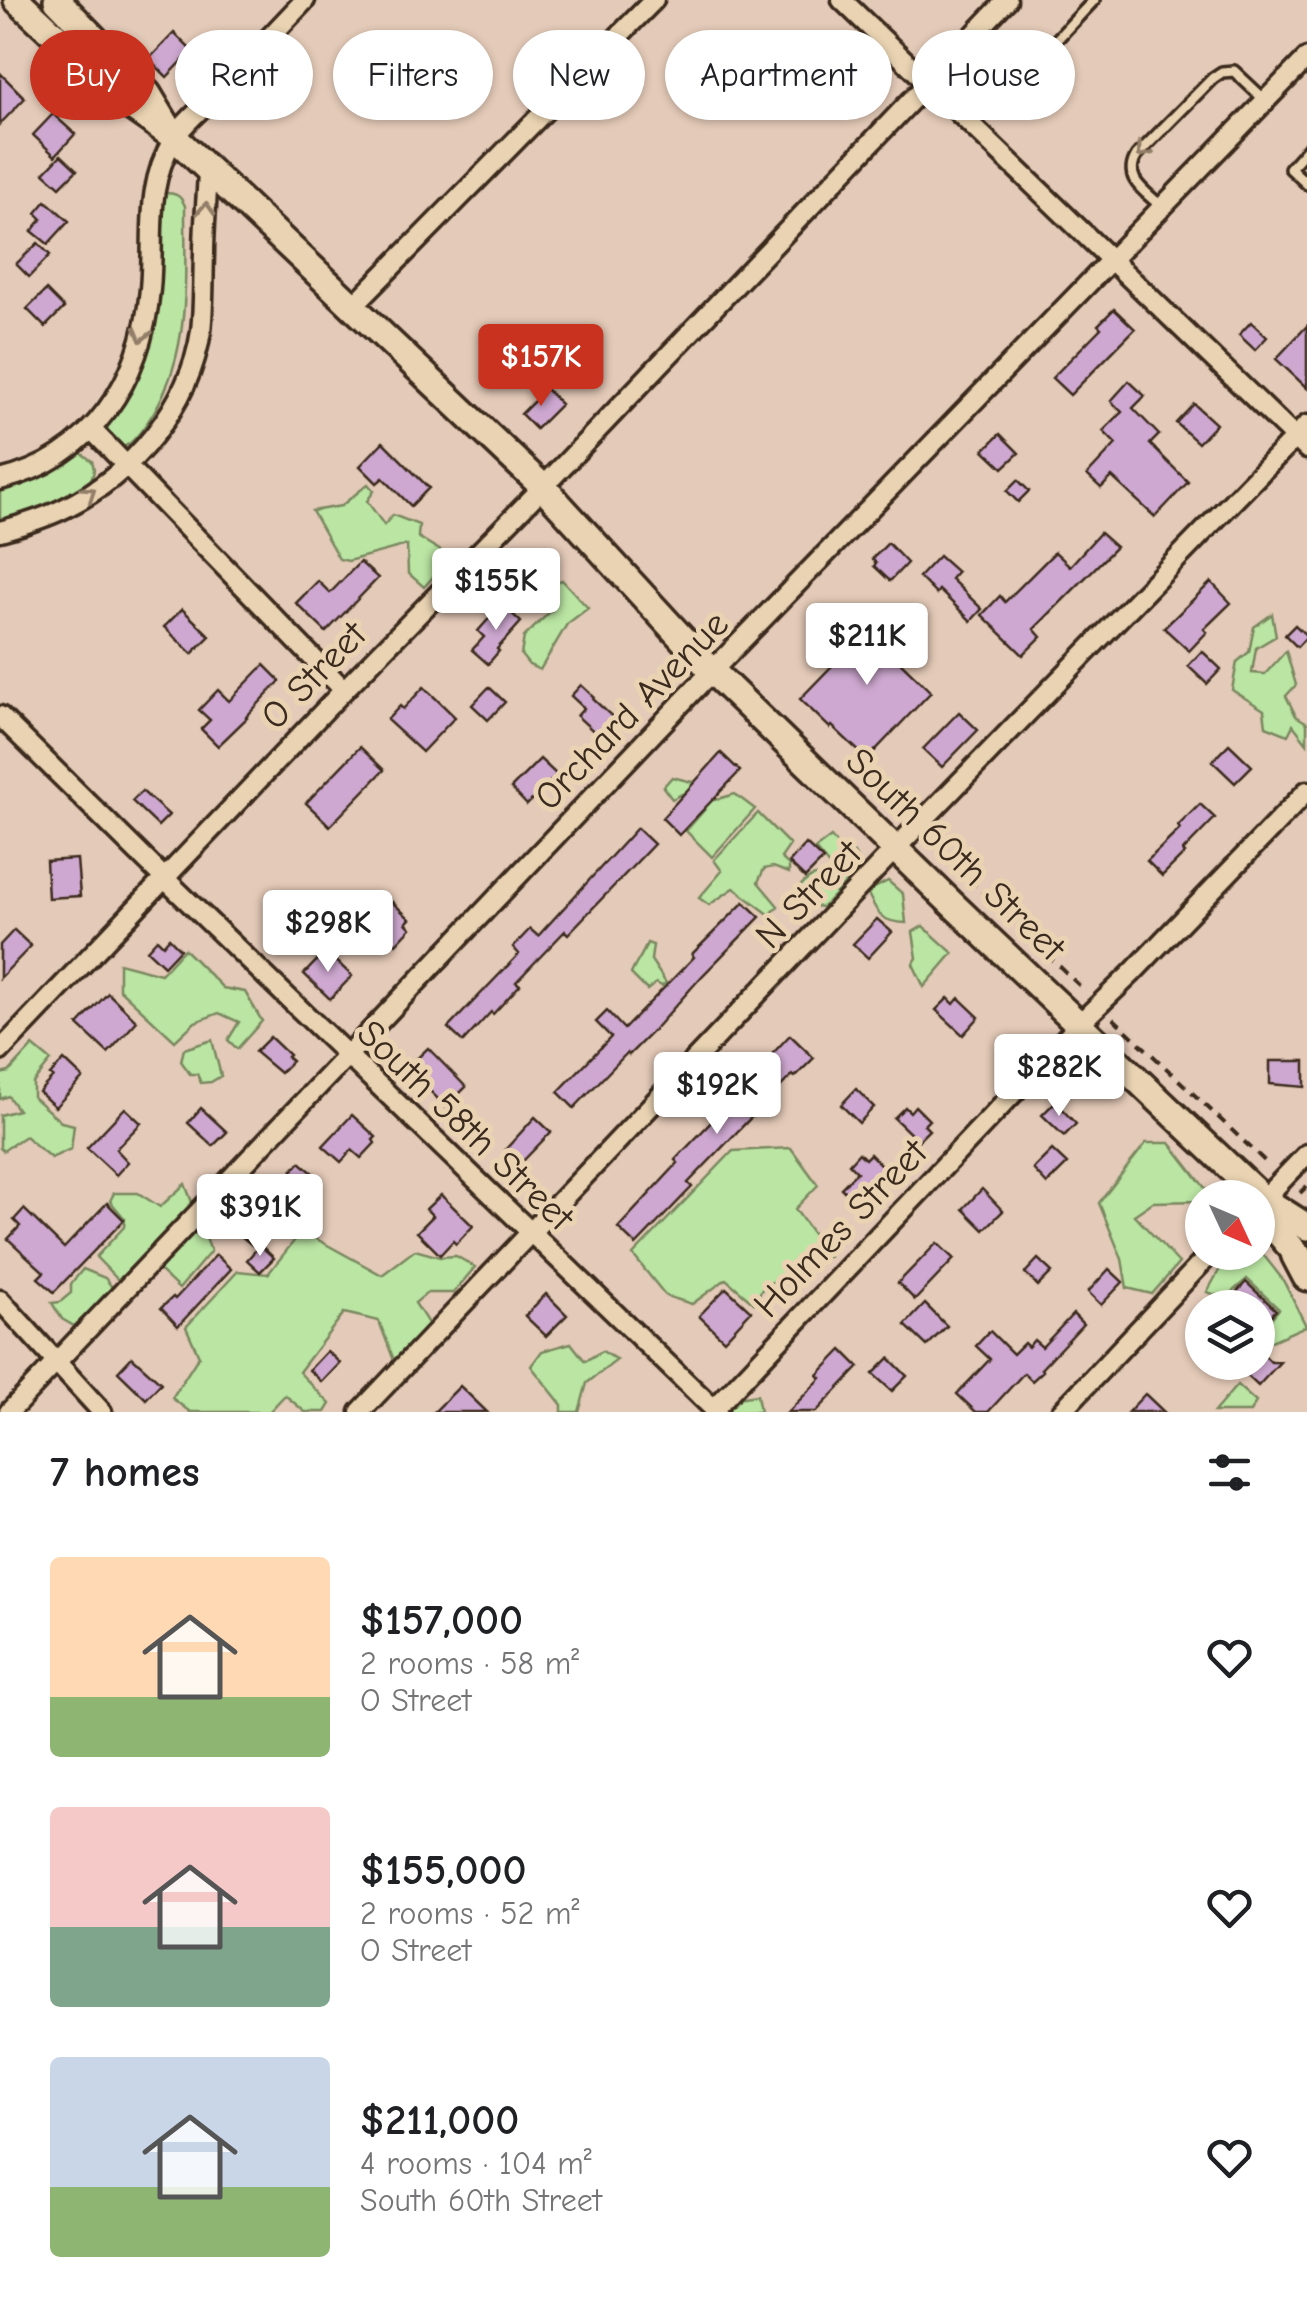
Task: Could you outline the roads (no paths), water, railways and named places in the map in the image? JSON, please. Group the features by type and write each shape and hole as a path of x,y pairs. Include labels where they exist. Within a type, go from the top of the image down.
{"main road":[{"name":"South 60th Street","path":"16,0 134,109 174,137 542,487 712,672 1237,1180"},
{"name":"South 60th Street","path":"57,0 148,94 174,137"},
{"name":"South 60th Street","path":"1275,1210 1307,1227"},
{"name":"South 60th Street","path":"1275,1226 1303,1265"}],"street":[{"path":"0,480 27,474 69,450 92,430 128,374 140,346 150,290 155,181 174,137 305,0"},
{"path":"352,307 654,0"},
{"path":"842,0 912,68"},
{"name":"O Street","path":"979,30 1007,0"},
{"name":"Orchard Avenue","path":"8,1412 712,672 1307,58"},
{"name":"O Street","path":"0,1052 912,100"},
{"path":"966,120 1303,437"},
{"path":"0,530 67,508 97,489 126,466 159,430 175,404 200,335 208,170"},
{"path":"92,430 344,690"},
{"name":"N Street","path":"360,1412 896,848 1303,437"},
{"name":"South 58th Street","path":"0,716 716,1410"},
{"name":"Holmes Street","path":"716,1410 1078,1025 1307,791"},
{"path":"1275,1187 1307,1154"},
{"path":"1061,1412 1195,1270"},
{"path":"0,1300 102,1412"}],"lane":[{"path":"1066,30 1094,0"},
{"path":"1162,208 1132,176 1131,167 1138,155 1222,72 1234,72 1266,101"},
{"path":"1307,149 1290,168 1307,184"}]}
